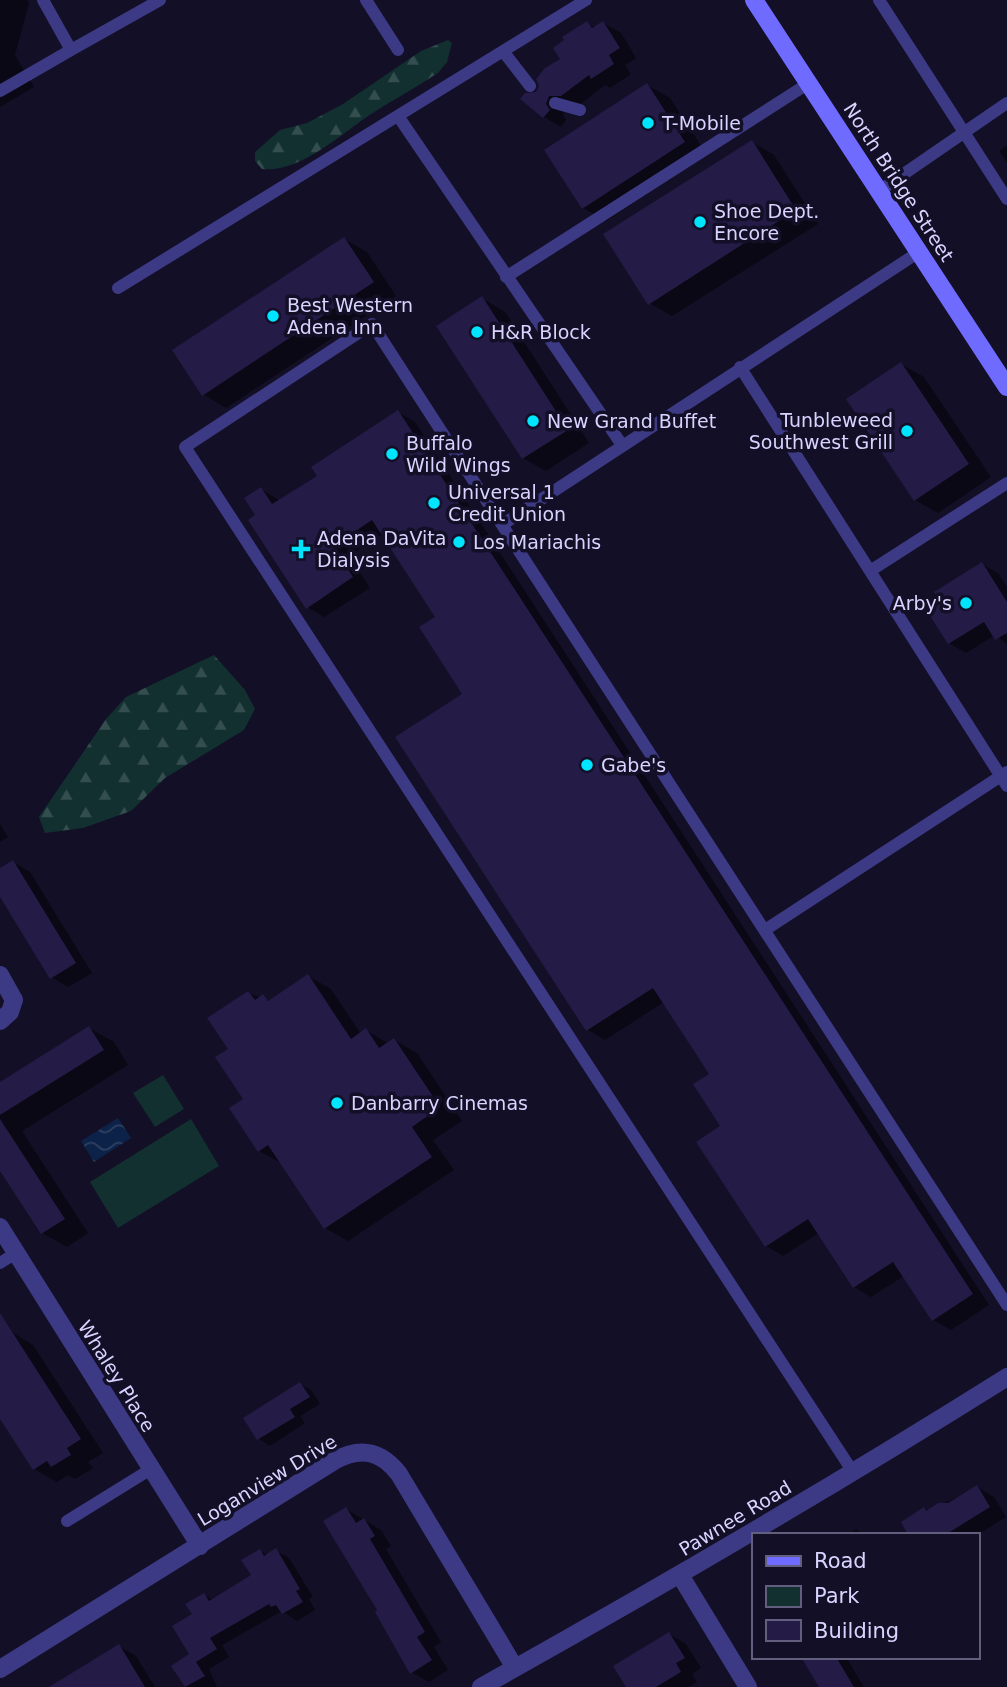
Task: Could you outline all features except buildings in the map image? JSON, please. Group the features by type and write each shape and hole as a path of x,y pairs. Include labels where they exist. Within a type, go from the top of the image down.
{"main road":[{"name":"North Bridge Street","path":"754,0 1007,387"}],"street":[{"path":"0,975 14,1000 10,1012 0,1021"},
{"name":"Whaley Place","path":"0,1227 200,1546"},
{"name":"Pawnee Road","path":"481,1687 556,1648 680,1575 1007,1377"},
{"name":"Loganview Drive","path":"0,1670 346,1454 360,1451 382,1456 399,1474 515,1668"},
{"path":"680,1575 748,1687"}],"lane":[{"path":"43,0 71,50"},
{"path":"0,91 160,0"},
{"path":"366,0 398,50"},
{"path":"118,288 586,0"},
{"path":"879,0 1007,199"},
{"path":"503,51 530,86"},
{"path":"506,277 809,83"},
{"path":"555,103 580,110"},
{"path":"879,191 1007,103"},
{"path":"398,116 622,445"},
{"path":"502,524 919,252"},
{"path":"853,1472 186,447 372,324 1007,1305"},
{"path":"740,367 1005,778 765,930"},
{"path":"870,571 1007,483"},
{"path":"0,1263 16,1253"},
{"path":"66,1521 151,1469"}],"green space":[{"path":"448,40 452,43 447,62 438,73 368,116 318,152 276,169 262,169 255,161 255,152 280,130 307,123 343,104 421,51"},
{"path":"214,655 245,690 255,709 244,730 165,778 131,811 83,828 45,833 39,817 106,719 126,697"},
{"path":"163,1075 184,1109 155,1127 133,1093"},
{"path":"191,1119 219,1166 118,1228 90,1182"}],"water":[{"path":"118,1118 131,1138 94,1162 81,1141"}],"place":[{"name":"T-Mobile","path":"648,123"},
{"name":"Shoe Dept. Encore","path":"700,222"},
{"name":"Best Western Adena Inn","path":"273,316"},
{"name":"H&R Block","path":"477,332"},
{"name":"New Grand Buffet","path":"533,421"},
{"name":"Tunbleweed Southwest Grill","path":"907,431"},
{"name":"Buffalo Wild Wings","path":"392,454"},
{"name":"Universal 1 Credit Union","path":"434,503"},
{"name":"Los Mariachis","path":"459,542"},
{"name":"Adena DaVita Dialysis","path":"301,549"},
{"name":"Arby's","path":"966,603"},
{"name":"Gabe's","path":"587,765"},
{"name":"Danbarry Cinemas","path":"337,1103"}]}
